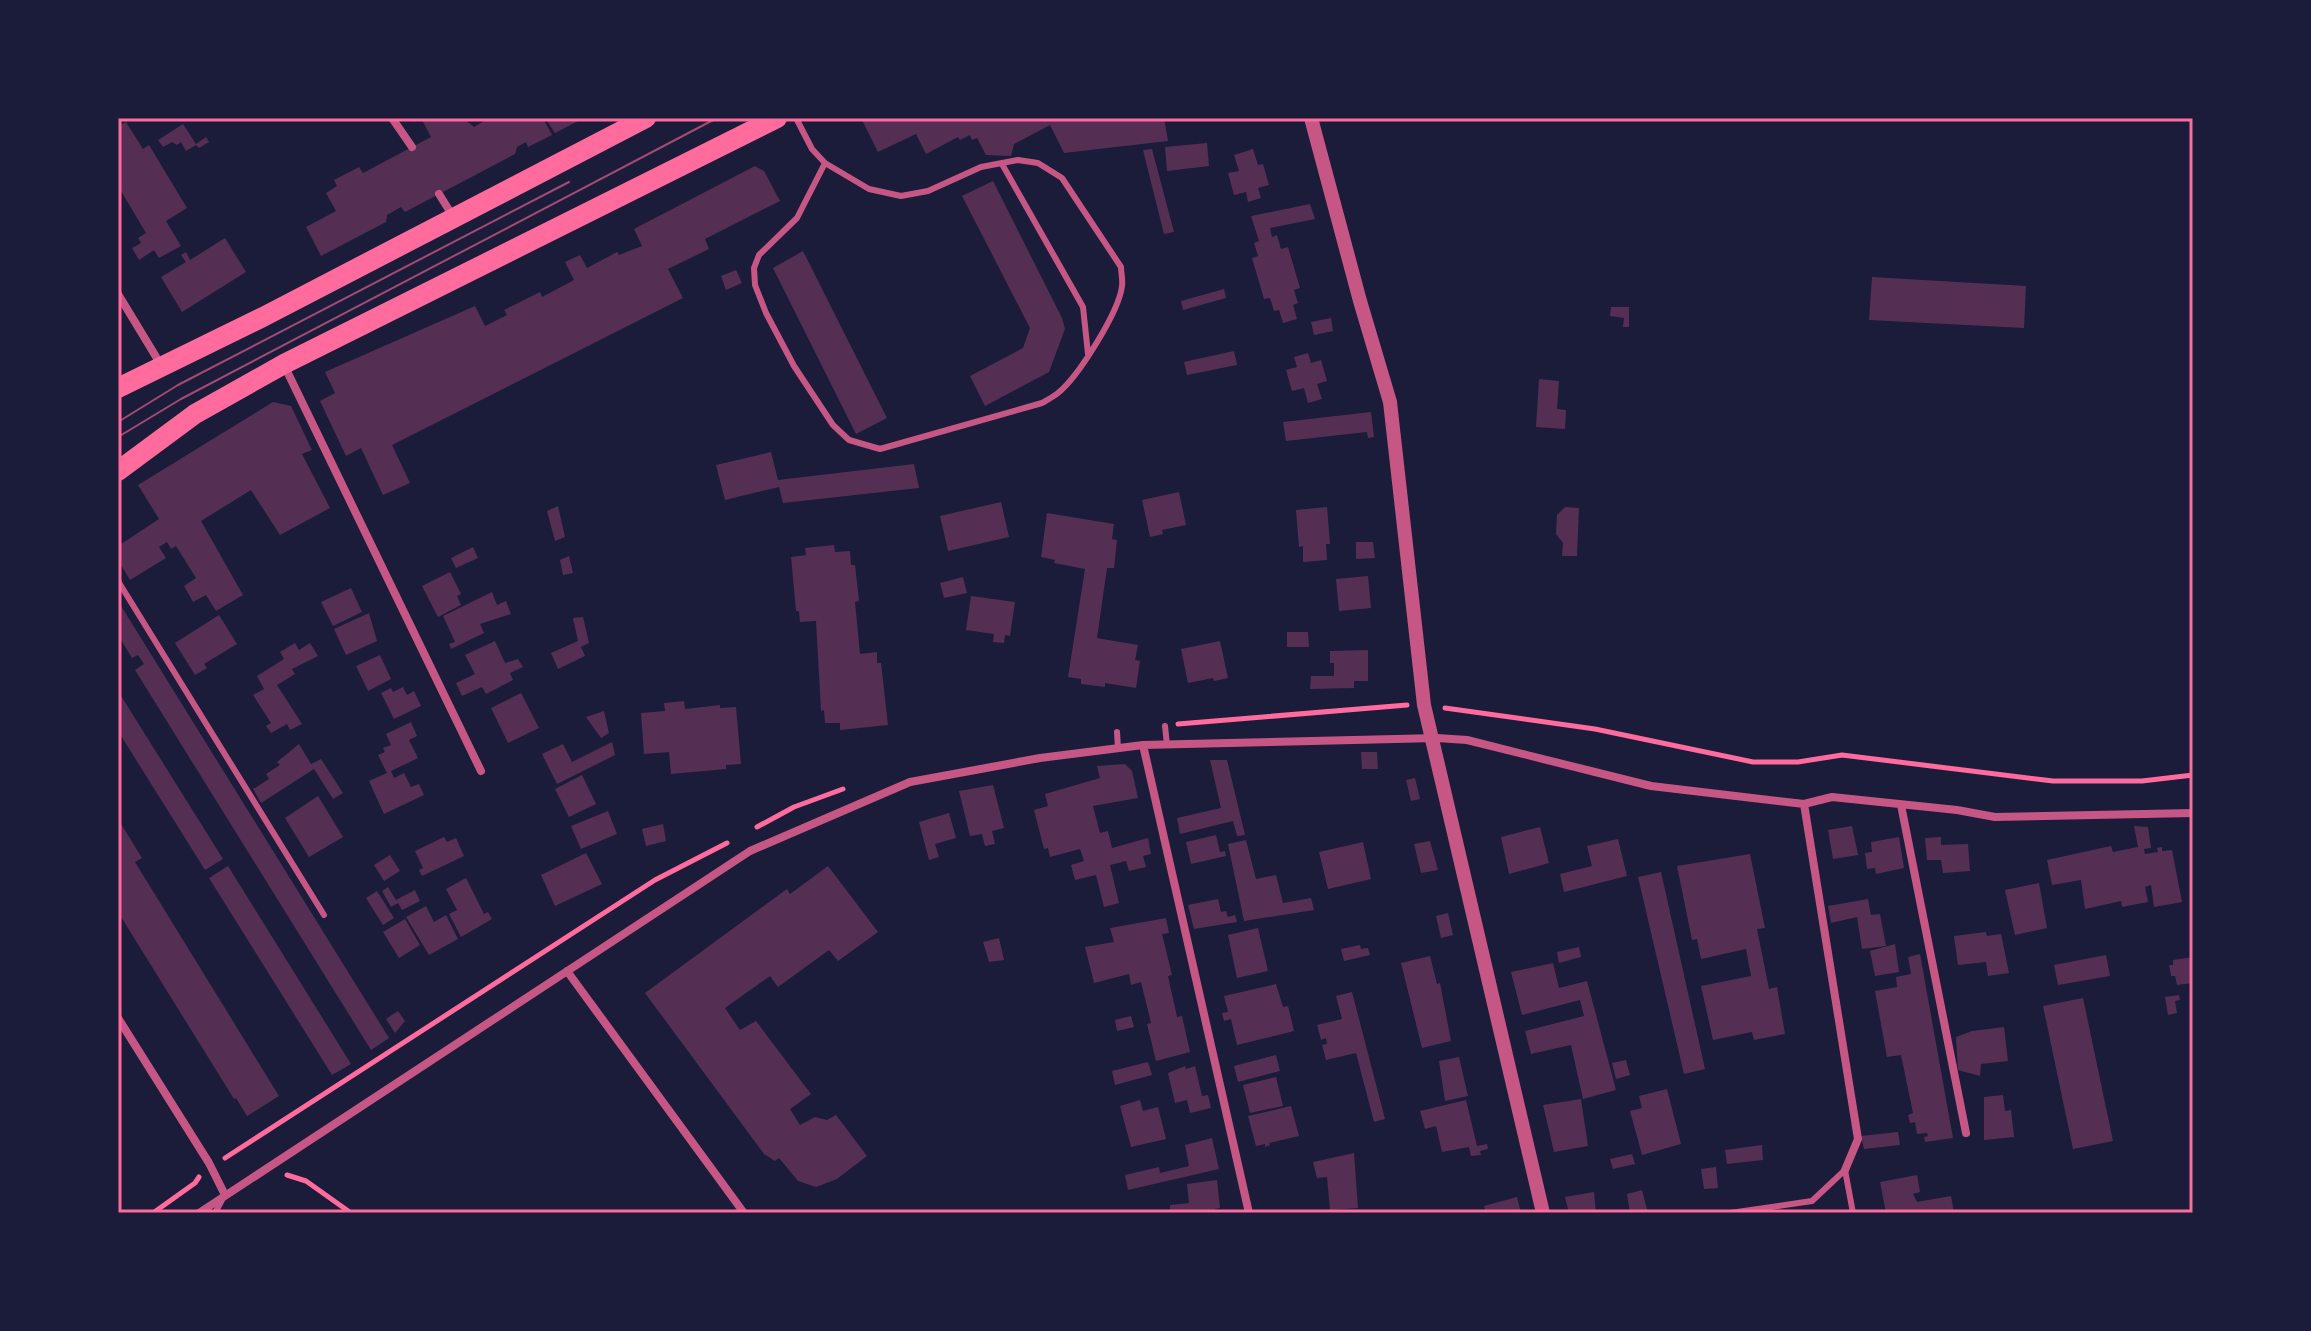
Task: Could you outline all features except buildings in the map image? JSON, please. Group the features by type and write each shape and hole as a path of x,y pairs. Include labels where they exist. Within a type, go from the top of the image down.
{"main road":[{"path":"118,388 263,317 646,118"},
{"path":"118,471 195,414 284,364 777,118"}],"street":[{"path":"392,118 412,147"},
{"path":"1311,118 1390,402 1424,705 1543,1213"},
{"path":"439,194 455,218"},
{"path":"118,294 161,365"},
{"path":"284,364 481,771"},
{"path":"199,1213 750,851 910,782 1040,758 1143,745 1431,738 1467,740 1651,786 1804,804 1832,797 1995,817 2193,813"},
{"path":"1143,745 1249,1213"},
{"path":"1804,804 1858,1139 1845,1170"},
{"path":"1901,805 1966,1133"},
{"path":"567,971 744,1213"},
{"path":"118,1018 209,1163 225,1195"}],"lane":[{"path":"796,118 812,149 825,163 869,189 901,196 928,191 981,167 1018,160 1038,163 1062,178 1121,267 1123,284 1117,307 1059,393 1042,403 880,449 849,440 833,425 794,366 766,313 755,285 754,268 759,255 797,218 825,163"},
{"path":"1002,164 1083,307 1088,354"},
{"path":"118,581 324,915"},
{"path":"1165,726 1167,745"},
{"path":"1117,732 1118,748"},
{"path":"1730,1213 1812,1201 1845,1170"},
{"path":"1845,1170 1853,1213"},
{"path":"215,1213 225,1195"}],"path":[{"path":"1165,726 1424,705 1595,729 1753,762 1798,762 1842,755 2053,781 2142,781 2193,775"},
{"path":"754,829 794,807 847,788"},
{"path":"153,1213 195,1183 209,1163 231,1157 467,999 655,880 740,836"},
{"path":"268,1168 306,1181 351,1213"}],"tram line":[{"path":"118,437 181,399 717,118"},
{"path":"118,422 178,385 569,182"}]}
